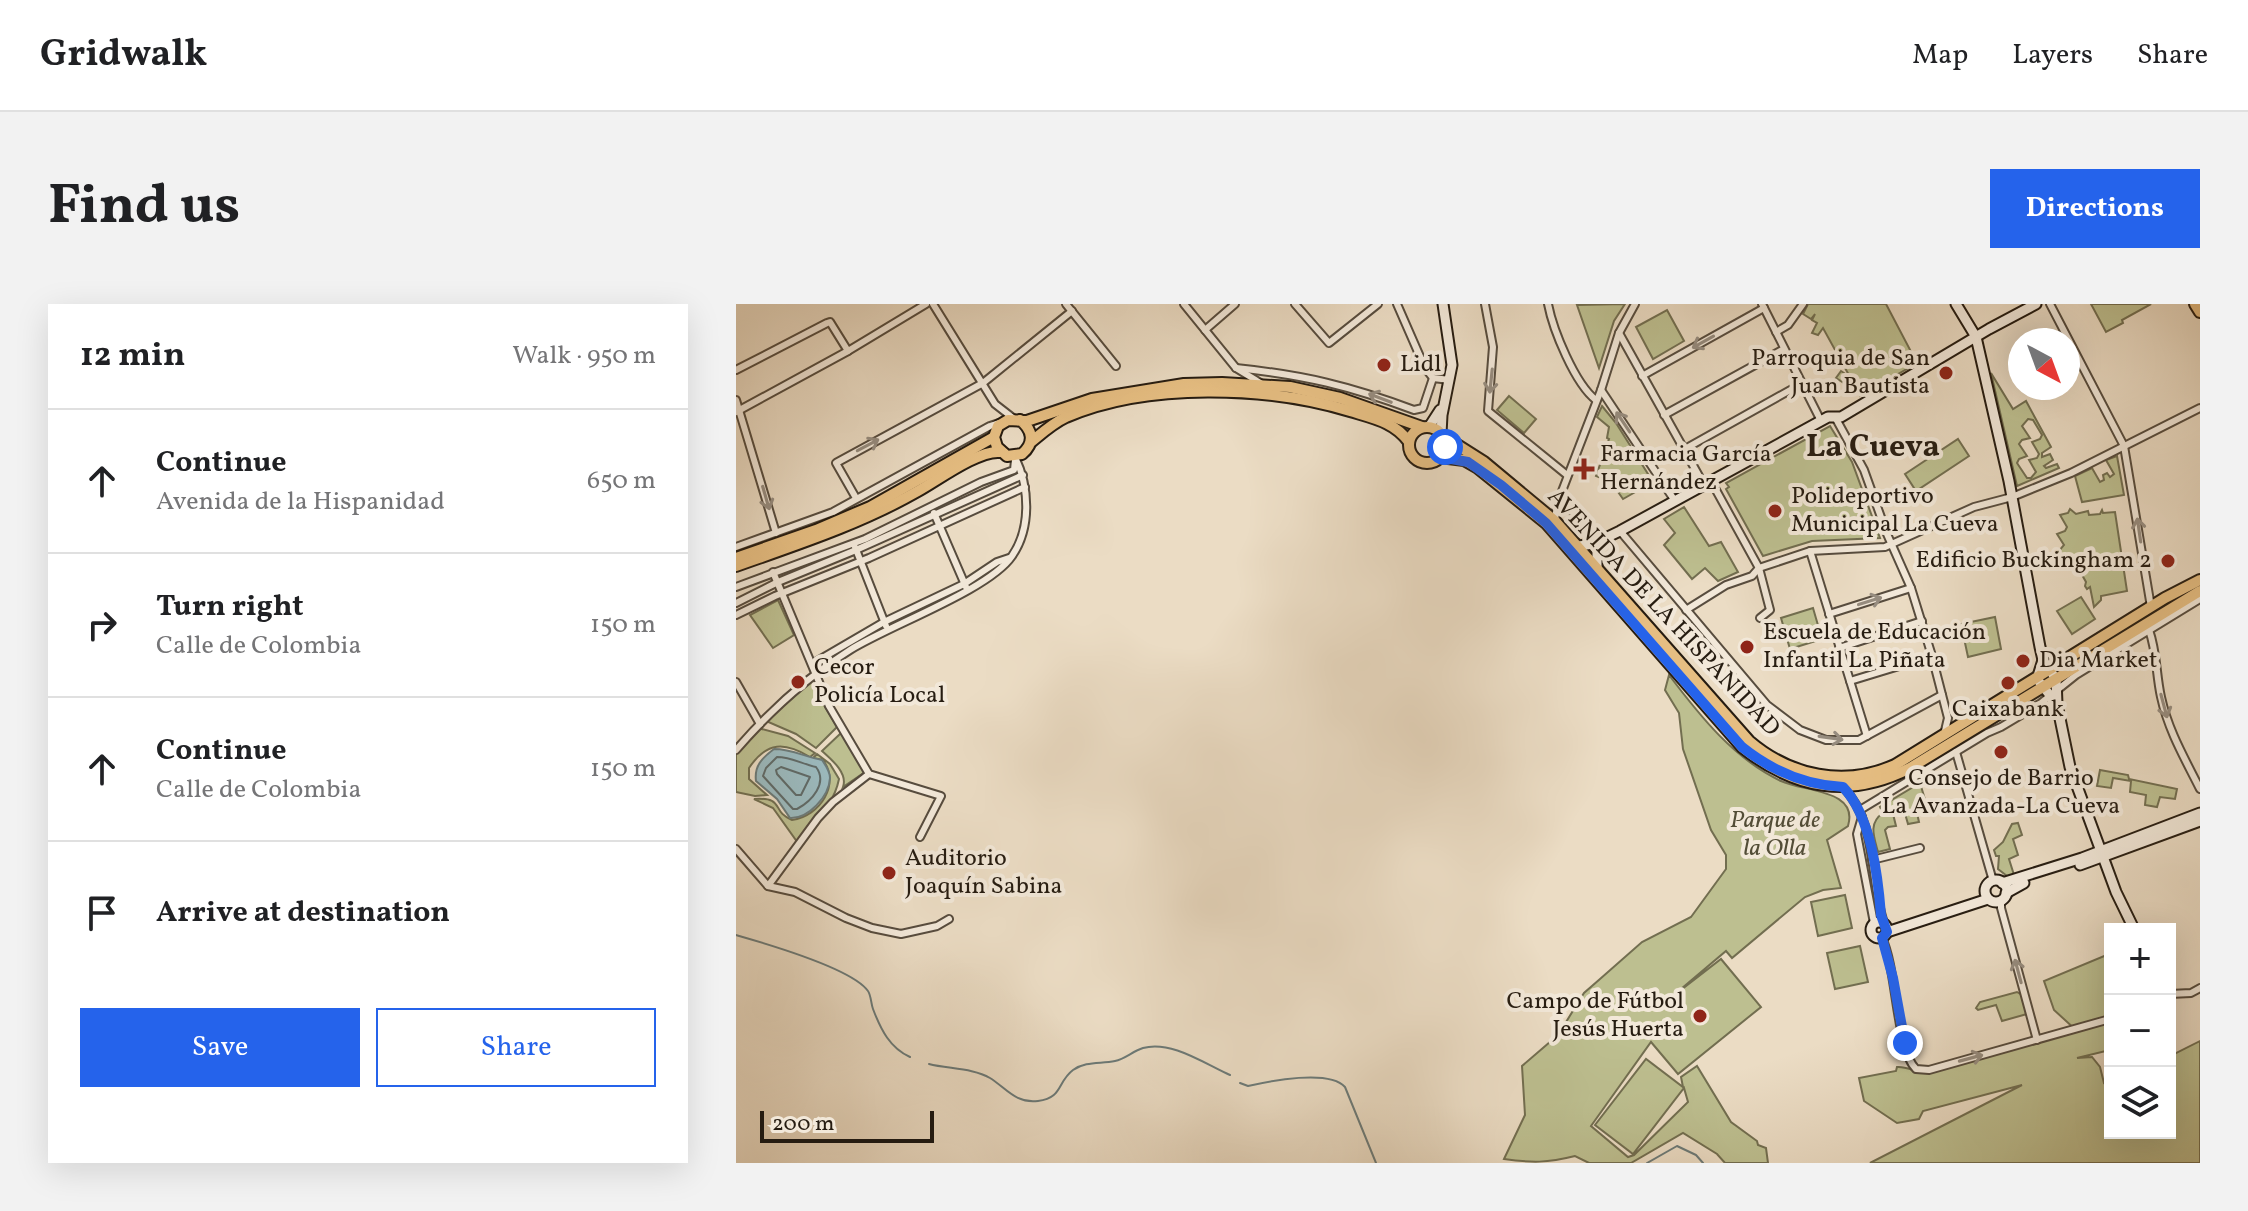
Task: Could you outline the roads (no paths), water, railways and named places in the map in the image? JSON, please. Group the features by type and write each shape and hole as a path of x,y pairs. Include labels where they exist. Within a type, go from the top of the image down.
{"main road":[{"path":"2195,304 2200,312"},
{"path":"736,558 870,507 1001,426 1124,392 1184,384 1263,384 1340,398 1426,427 1442,435 1445,447 1440,457 1430,463 1418,461 1410,453 1409,442 1413,432 1426,427"},
{"path":"1031,442 1063,418 1093,408 1158,395 1223,392 1285,396 1329,405 1391,424 1409,442"},
{"path":"736,566 852,524 993,451 1015,457 1028,449 1031,433 1027,425 1001,426"},
{"path":"1000,452 1001,426"},
{"name":"AVENIDA DE LA HISPANIDAD","path":"1442,435 1484,462 1555,521 1734,726 1757,748 1783,764 1823,777 1868,775 1895,765 1964,724 2043,687"},
{"name":"AVENIDA DE LA HISPANIDAD","path":"1440,457 1468,462 1546,523 1742,747 1786,774 1819,785 1843,787 1870,784 1899,774 2200,591"},
{"name":"AVENIDA DE LA HISPANIDAD","path":"2055,678 2064,661 2200,580"}],"street":[{"path":"738,411 926,304"},
{"path":"933,304 995,404 1001,426"},
{"path":"1066,304 1116,366"},
{"path":"1184,304 1236,368 1263,384"},
{"path":"1205,330 1235,304"},
{"path":"1295,304 1329,343 1378,304"},
{"path":"1397,304 1425,368 1433,378 1450,380"},
{"path":"1442,435 1451,347 1443,304"},
{"path":"1485,304 1493,347 1488,411 1567,475"},
{"path":"1548,304 1550,317 1582,385 1596,400"},
{"path":"1555,521 1559,498 1601,390 1619,333 1635,304"},
{"path":"1776,332 1788,325 1803,304"},
{"path":"1956,304 1976,337 2012,497 2043,660 2043,687 2057,704"},
{"path":"1579,546 1620,531 1821,421 1847,413 2036,304"},
{"path":"2050,304 2124,446 2151,607"},
{"path":"1642,376 1763,306 1821,421"},
{"path":"856,498 836,463 983,383 1072,311"},
{"path":"736,370 830,322 848,351"},
{"path":"1619,333 1683,450 1759,568 1770,610 1760,618"},
{"path":"1664,415 1784,349"},
{"path":"1236,368 1321,379 1414,410 1423,408 1433,378"},
{"path":"1222,383 1236,368"},
{"path":"1683,450 1801,384"},
{"path":"1601,390 1675,501"},
{"path":"736,400 776,533"},
{"path":"1426,427 1445,400"},
{"path":"995,404 1001,426"},
{"path":"1686,610 1726,585 1752,576 1759,568 1810,551 1885,547 1974,507 2012,497 2071,473 2200,408"},
{"path":"1835,417 1864,470 1911,588 1948,718 1943,737"},
{"path":"736,547 833,512 1001,426"},
{"path":"812,664 966,587 1012,556 1025,521 1025,487 1015,457"},
{"path":"736,587 773,572 855,547 931,506 1014,470 1015,457"},
{"path":"736,603 855,547 1023,475"},
{"path":"736,615 1025,487"},
{"path":"1537,504 1550,505 1559,498"},
{"name":"AVENIDA DE LA HISPANIDAD","path":"1559,498 1602,539"},
{"path":"931,506 966,587"},
{"path":"1620,531 1776,714 1800,730 1826,740 1859,740 1942,695"},
{"path":"1597,566 1597,551 1602,539"},
{"path":"855,547 886,625"},
{"path":"1810,551 1867,736"},
{"path":"773,572 834,717 869,774 941,796 920,837"},
{"path":"1829,614 1911,588"},
{"name":"AVENIDA DE LA HISPANIDAD","path":"2055,678 2149,630 2200,599"},
{"path":"1839,648 1922,621"},
{"path":"736,750 816,674 886,625"},
{"path":"2149,630 2160,696 2171,731 2200,789"},
{"path":"1850,681 1932,656"},
{"path":"2043,660 2064,661"},
{"path":"2043,660 2055,678 2070,767 2116,892 2131,923"},
{"path":"736,682 760,724"},
{"name":"AVENIDA DE LA HISPANIDAD","path":"1861,814 1956,752 2001,727 2043,687"},
{"path":"1948,718 1956,724 1964,724"},
{"path":"1956,752 1979,832 2004,897 2001,908 2037,1040"},
{"path":"768,886 818,818 869,774"},
{"path":"1843,787 1861,814 1908,1060 1916,1069 1929,1070 2104,1021"},
{"path":"1883,928 1979,900 1986,895 1988,884 2102,855 2200,813"},
{"path":"1861,814 1857,834 1883,928"},
{"path":"1986,895 1994,902 2014,887 2200,821"},
{"path":"1969,835 1979,832"},
{"path":"1872,860 1920,848"},
{"path":"736,849 768,886 795,892 846,918 901,934 937,926 949,919"},
{"path":"2176,994 2191,993 2200,988"}],"water":[{"path":"774,749 822,760 829,771 826,792 816,806 804,815 790,818 777,799 756,781 760,763"}],"waterway":[{"path":"736,935 827,965 859,982 869,993 872,1007 887,1038 910,1057"},
{"path":"929,1064 983,1075 1017,1098 1030,1101 1052,1097 1078,1067 1115,1061 1139,1049 1154,1046 1188,1054 1230,1075"},
{"path":"1240,1083 1248,1086 1313,1077 1337,1082 1345,1087 1376,1163"},
{"path":"1647,1163 1677,1146 1696,1155 1703,1163"}],"place":[{"name":"Lidl","path":"1384,365"},
{"name":"Parroquia de San Juan Bautista","path":"1946,373"},
{"name":"Farmacia García Hernández","path":"1584,469"},
{"name":"Polideportivo Municipal La Cueva","path":"1775,511"},
{"name":"Edificio Buckingham 2","path":"2168,561"},
{"name":"Escuela de Educación Infantil La Piñata","path":"1747,647"},
{"name":"Dia Market","path":"2023,661"},
{"name":"Cecor Policía Local","path":"798,682"},
{"name":"Caixabank","path":"2008,683"},
{"name":"Consejo de Barrio La Avanzada-La Cueva","path":"2001,752"},
{"name":"Auditorio Joaquín Sabina","path":"889,873"},
{"name":"Campo de Fútbol Jesús Huerta","path":"1700,1016"}],"district":[{"name":"La Cueva","path":"1873,448"}],"park label":[{"name":"Parque de la Olla","path":"1775,835"}]}
